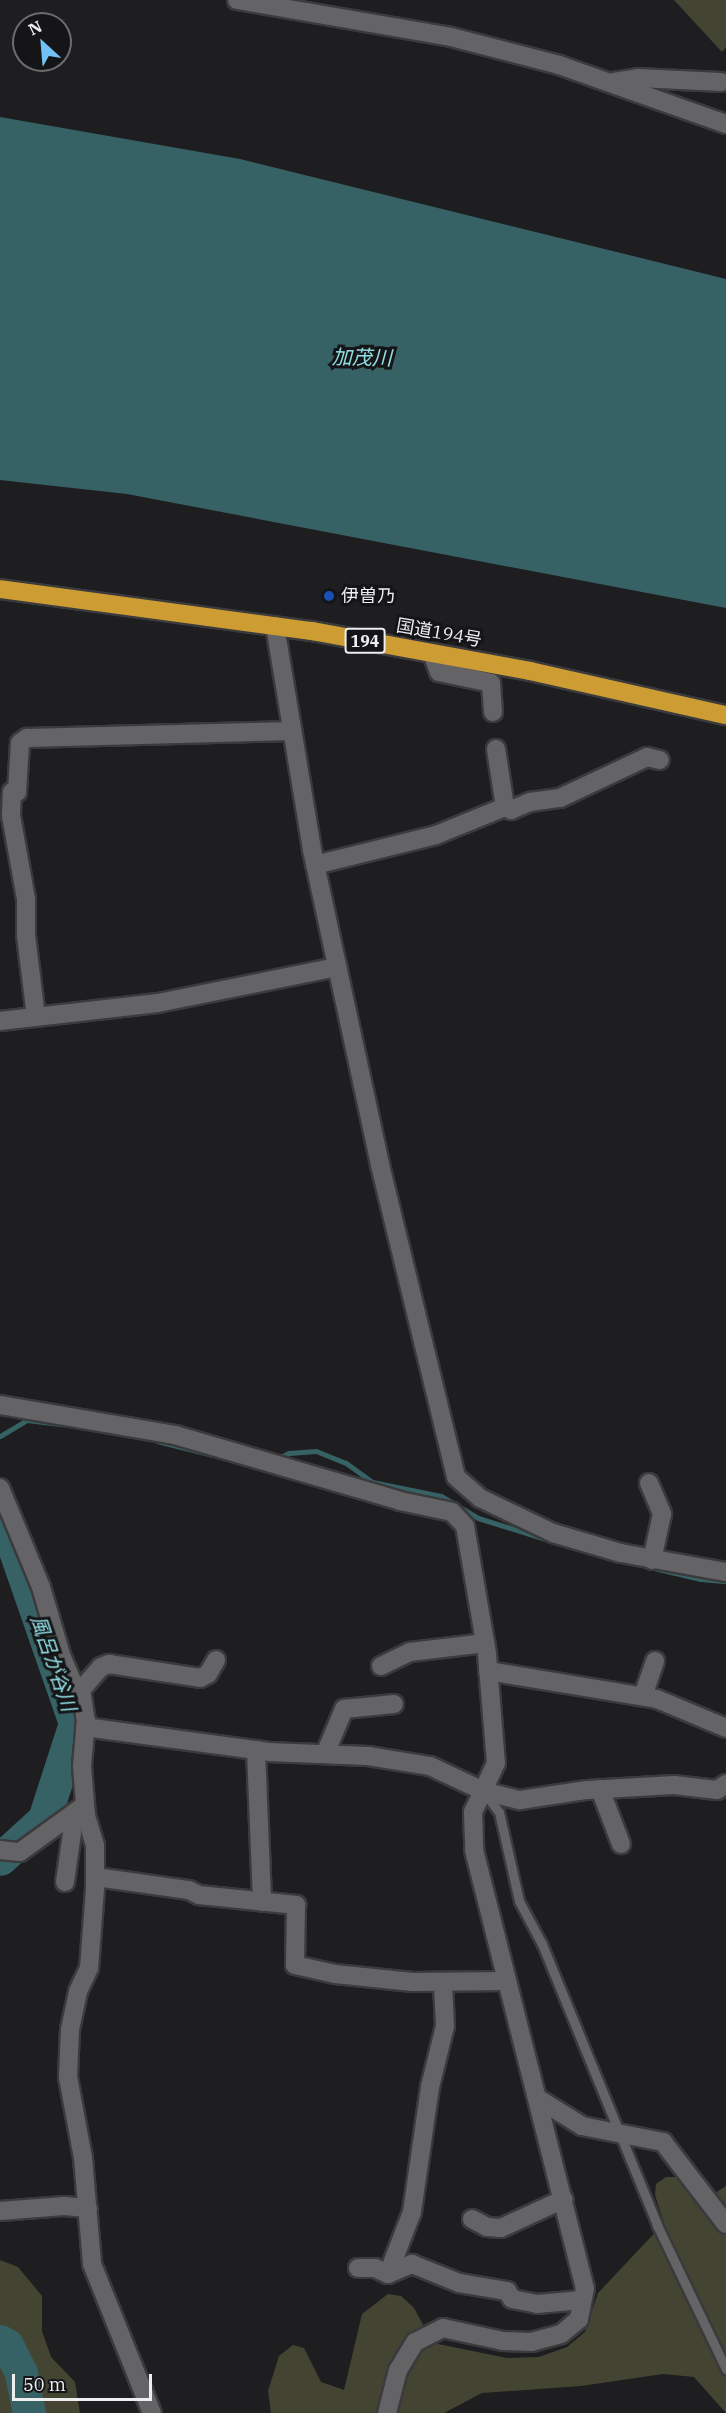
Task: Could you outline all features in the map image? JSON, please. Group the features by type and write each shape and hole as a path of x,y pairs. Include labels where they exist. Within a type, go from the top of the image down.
{"highway":[{"name":"国道194号","path":"0,588 275,626 432,653 726,715"}],"street":[{"path":"237,0 451,37 612,82 726,124"},
{"path":"612,82 638,78 721,82"},
{"path":"275,626 315,865 380,1165 456,1477 467,1492 553,1533 652,1560 726,1572"},
{"path":"432,653 439,672 491,683 493,712"},
{"path":"36,1017 26,935 26,899 5,815 12,792 17,792 20,743 27,738 291,731"},
{"path":"496,749 505,807"},
{"path":"315,865 436,836 505,807 511,810 530,802 560,798 647,757 660,760"},
{"path":"0,1021 158,1004 337,967"},
{"path":"0,1405 176,1435 400,1501 453,1511 465,1526 485,1643 496,1763 473,1812 474,1850 585,2288 579,2319 561,2334 532,2342 503,2341 443,2328 415,2342 399,2370 387,2413"},
{"path":"649,1484 662,1514 652,1560"},
{"path":"0,1488 42,1587 61,1655 74,1686 81,1690"},
{"path":"453,1511 467,1492"},
{"path":"381,1666 410,1652 485,1643"},
{"path":"65,1881 77,1811 81,1748 85,1727 81,1690 101,1667 109,1664 200,1678 208,1674 216,1660"},
{"path":"643,1696 655,1661"},
{"path":"488,1671 643,1696 726,1728"},
{"path":"325,1754 344,1709 394,1704"},
{"path":"85,1727 256,1750 325,1754 430,1766 483,1791 520,1800 600,1789 674,1785 708,1790 726,1784"},
{"path":"256,1750 262,1902"},
{"path":"600,1789 621,1844"},
{"path":"0,1850 20,1852 77,1811"},
{"path":"77,1811 95,1846 96,1877 89,1968 78,1992 68,2059 88,2208 92,2264 152,2413"},
{"path":"96,1877 296,1905 295,1965 375,1980 443,1984 507,1981"},
{"path":"388,2274 412,2212 430,2087 445,2026 443,1984"},
{"path":"537,2098 582,2126 663,2142 726,2224"},
{"path":"472,2219 487,2227 501,2228 564,2199"},
{"path":"0,2211 64,2206 88,2208"},
{"path":"358,2268 375,2268 388,2274 412,2264 459,2283 507,2291 512,2299 537,2304 582,2300"}],"lane":[{"path":"483,1791 499,1812 519,1901 543,1944 657,2225 726,2369"}],"green space":[{"path":"674,0 726,0 726,47 722,52"},
{"path":"666,2177 680,2177 696,2205 726,2186 726,2413 694,2377 663,2374 581,2386 482,2393 444,2413 271,2413 268,2391 279,2356 293,2345 304,2348 321,2382 344,2390 362,2314 388,2294 401,2296 414,2308 433,2343 507,2358 539,2357 567,2347 585,2332 598,2293 664,2223 655,2195 656,2184"},
{"path":"0,2260 18,2267 42,2296 42,2331 51,2357 75,2382 80,2413 0,2413"}],"water":[{"name":"加茂川","path":"0,117 240,159 726,279 726,608 127,494 0,480"}],"waterway":[{"path":"0,1436 27,1420 62,1424"},
{"path":"157,1441 261,1467"},
{"path":"277,1459 289,1453 316,1451 346,1463 372,1482 441,1496 478,1518 564,1545"},
{"name":"風呂が谷川","path":"0,1520 14,1548 75,1723 44,1819 0,1859"},
{"path":"654,1568 701,1579 726,1581"},
{"name":"風呂が谷川","path":"0,2341 7,2345 21,2373 29,2413"}],"place":[{"name":"伊曽乃","path":"329,596"}]}
